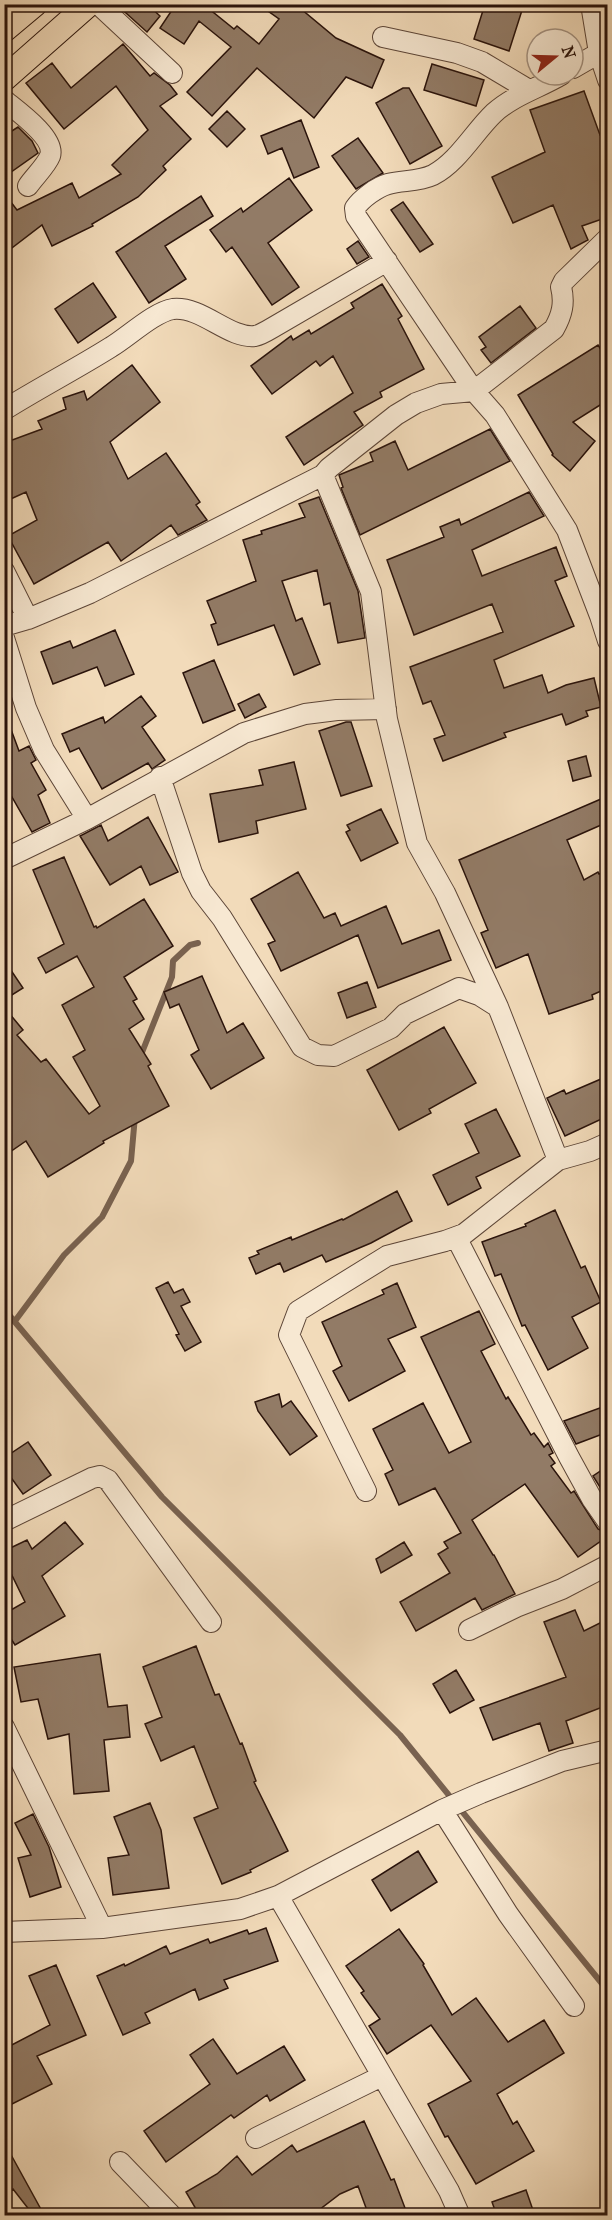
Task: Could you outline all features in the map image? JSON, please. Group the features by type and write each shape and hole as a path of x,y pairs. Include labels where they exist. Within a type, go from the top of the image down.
{"main road":[{"path":"4,30 35,4"},
{"path":"4,78 89,4"}],"street":[{"path":"98,4 172,73"},
{"path":"591,4 599,53 608,80"},
{"path":"383,37 482,62 529,90"},
{"path":"585,61 599,53"},
{"path":"535,87 505,104 493,114 452,159 434,174 416,181 387,184 359,202 355,208 356,216 474,391 495,415 567,530 608,641"},
{"path":"4,100 43,134 50,144 50,155 28,186"},
{"path":"4,626 28,619 109,584 323,475 382,426 416,404 441,394 474,391 554,329 562,315 564,297 561,287 564,281 608,238"},
{"path":"4,410 112,347 164,311 176,309 187,311 215,321 238,333 255,336 387,261"},
{"path":"323,475 372,592 386,709 417,843 445,893 498,1007 558,1160"},
{"path":"4,571 28,619"},
{"path":"4,639 26,708 44,750 87,819"},
{"path":"4,859 87,819 244,733 305,714 338,710 386,709"},
{"path":"160,777 192,873 201,891 222,918 302,1047 318,1054 334,1056 391,1028 405,1014 459,988 479,995 498,1007"},
{"path":"366,1491 289,1335 298,1311 387,1256 464,1234 558,1160 608,1143"},
{"path":"456,1237 563,1446 592,1499 608,1522"},
{"path":"4,1521 100,1476 108,1480 211,1623"},
{"path":"470,1630 516,1607 562,1589 608,1565"},
{"path":"4,1727 102,1928"},
{"path":"4,1932 102,1928 240,1909 278,1896 442,1810 562,1761 608,1750"},
{"path":"442,1810 508,1914 574,2006"},
{"path":"278,1896 449,2191 460,2216"},
{"path":"256,2138 382,2076"},
{"path":"120,2162 172,2216"}],"building":[{"path":"116,4 147,4 160,16 147,32"},
{"path":"176,4 210,4 208,8 234,29 237,26 259,44 279,19 258,4 295,4 336,38 384,60 372,88 346,77 314,118 257,68 212,116 187,92 231,47 199,21 184,44 160,28"},
{"path":"485,4 524,4 509,51 474,39"},
{"path":"123,44 150,76 154,73 170,85 177,94 160,106 191,139 163,166 166,170 138,197 92,224 93,226 52,246 42,225 4,254 4,193 17,210 72,183 79,198 121,174 112,165 148,130 116,86 64,129 26,83 52,63 71,88"},
{"path":"432,64 484,80 476,106 424,90"},
{"path":"403,88 409,88 442,146 410,164 376,103"},
{"path":"584,91 600,135 608,131 608,217 582,226 588,240 571,249 553,205 513,223 492,177 545,152 530,110"},
{"path":"227,111 245,129 227,147 209,129"},
{"path":"301,120 319,167 294,178 282,148 268,154 261,136"},
{"path":"18,127 32,141 38,153 4,177 4,136"},
{"path":"358,138 383,173 356,189 332,156"},
{"path":"289,178 312,210 268,243 299,287 272,305 232,247 226,252 210,230 241,208 243,212"},
{"path":"201,196 213,216 165,246 186,279 149,303 116,252"},
{"path":"403,202 433,244 420,252 391,210"},
{"path":"358,241 369,257 357,264 347,249"},
{"path":"93,283 116,317 78,343 55,309"},
{"path":"382,284 402,316 398,319 424,369 380,392 382,397 354,412 363,425 304,465 286,437 353,393 333,356 320,366 316,361 272,394 251,366 291,336 293,340 309,330 311,334 354,308 351,303"},
{"path":"520,306 536,328 491,363 481,350 486,347 479,337"},
{"path":"598,345 608,360 608,400 573,422 595,441 570,471 552,455 518,395"},
{"path":"132,365 160,402 110,442 128,479 166,453 200,502 196,505 207,520 178,535 171,525 121,561 108,542 34,584 8,536 37,520 26,492 4,502 4,443 42,429 38,421 66,409 63,398 84,391 87,400"},
{"path":"490,429 510,461 360,535 341,488 343,487 339,475 373,461 370,453 395,441 408,470"},
{"path":"529,492 544,516 472,550 482,576 556,547 567,576 555,581 574,626 494,660 504,688 542,675 548,693 566,685 594,678 601,707 586,711 588,716 566,725 562,714 504,733 506,737 443,761 434,739 445,735 431,701 423,704 410,667 503,632 492,604 414,635 387,560 444,537 440,527 459,519 461,525"},
{"path":"319,497 358,591 365,638 338,643 330,603 324,605 317,570 282,581 296,621 302,618 320,664 294,675 274,625 218,645 211,625 216,623 207,601 256,581 243,540 262,534 261,531 305,517 299,504"},
{"path":"115,630 134,674 105,686 97,667 53,684 41,652 70,641 73,648"},
{"path":"214,660 235,710 203,723 183,673"},
{"path":"259,694 266,707 245,718 238,704"},
{"path":"141,696 156,716 142,727 165,760 152,769 148,763 102,789 79,748 70,752 62,734 103,717 105,723"},
{"path":"4,716 6,716 19,751 29,746 36,760 31,763 46,790 38,795 50,823 32,832 4,783"},
{"path":"351,722 372,786 341,796 319,731"},
{"path":"586,756 591,776 573,781 568,761"},
{"path":"294,762 306,809 256,821 258,833 219,842 210,794 263,785 259,770"},
{"path":"608,796 608,822 567,840 584,880 598,872 599,874 608,871 608,988 592,995 593,999 549,1014 528,954 496,968 481,933 488,930 459,860"},
{"path":"381,809 398,843 361,861 346,832 350,830 347,825"},
{"path":"148,817 178,872 150,885 141,866 110,885 80,836 101,825 108,841"},
{"path":"64,857 94,927 97,928 144,899 173,946 124,977 137,999 133,1001 144,1019 129,1029 151,1064 148,1066 169,1106 103,1141 104,1143 48,1177 26,1141 4,1156 4,1007 23,1030 17,1035 41,1062 46,1059 89,1114 100,1106 73,1057 85,1050 62,1005 94,987 77,956 46,973 38,958 64,944 33,870"},
{"path":"298,872 324,918 335,913 341,926 386,906 402,944 439,930 451,960 378,988 358,935 281,971 268,944 275,941 251,899"},
{"path":"4,960 23,988 4,1000"},
{"path":"202,976 227,1033 243,1023 264,1058 211,1089 191,1055 199,1050 179,1004 170,1008 164,992"},
{"path":"367,982 376,1007 347,1018 338,993"},
{"path":"444,1027 476,1083 429,1109 431,1113 399,1130 367,1070"},
{"path":"608,1076 608,1116 565,1136 547,1098 564,1090 566,1094"},
{"path":"496,1109 520,1156 476,1177 481,1188 448,1205 433,1175 479,1153 465,1124"},
{"path":"397,1191 412,1221 371,1243 326,1262 322,1255 284,1272 280,1263 256,1274 249,1258 259,1254 257,1251 343,1220"},
{"path":"555,1210 581,1268 585,1266 601,1302 572,1317 588,1348 548,1370 525,1325 522,1326 501,1274 495,1276 482,1242 526,1226 525,1224"},
{"path":"168,1282 174,1293 183,1289 190,1302 181,1306 201,1342 185,1351 156,1288"},
{"path":"397,1283 416,1327 388,1339 405,1371 349,1401 333,1371 342,1366 322,1322 384,1294 382,1290"},
{"path":"479,1311 495,1344 481,1351 506,1399 508,1397 531,1435 534,1433 544,1447 548,1443 553,1453 549,1455 555,1463 551,1466 571,1493 574,1491 598,1529 608,1536 578,1557 525,1484 472,1520 515,1594 482,1610 475,1598 416,1631 400,1602 450,1573 438,1554 448,1548 444,1542 461,1533 435,1488 399,1505 385,1474 393,1470 373,1429 423,1403 449,1453 471,1442 421,1337"},
{"path":"279,1394 282,1407 291,1401 317,1436 290,1455 258,1411 255,1402"},
{"path":"608,1405 608,1432 576,1444 564,1421"},
{"path":"28,1442 51,1475 23,1494 4,1468 4,1458"},
{"path":"608,1466 608,1500 593,1476"},
{"path":"65,1522 83,1544 42,1576 65,1616 15,1645 4,1628 4,1614 25,1602 4,1559 4,1551 27,1540 32,1549"},
{"path":"404,1542 412,1555 381,1573 376,1559"},
{"path":"575,1610 584,1631 608,1619 608,1705 566,1721 573,1743 549,1751 540,1723 493,1740 480,1708 566,1677 544,1622"},
{"path":"196,1646 215,1695 219,1694 240,1744 242,1743 256,1781 254,1782 288,1851 250,1870 251,1872 222,1884 194,1818 218,1808 194,1746 161,1761 145,1724 162,1717 143,1667"},
{"path":"100,1654 108,1707 127,1705 130,1737 104,1740 109,1791 74,1794 69,1734 48,1739 38,1699 21,1702 14,1667"},
{"path":"456,1670 474,1700 450,1713 433,1684"},
{"path":"150,1803 161,1830 169,1888 113,1895 108,1858 129,1855 114,1817"},
{"path":"33,1814 49,1847 61,1887 30,1897 18,1858 31,1855 15,1823"},
{"path":"418,1851 437,1882 391,1911 372,1880"},
{"path":"266,1928 278,1961 224,1980 228,1988 199,2000 195,1989 145,2013 150,2023 123,2035 97,1976 124,1964 125,1966 166,1946 170,1954 208,1939 210,1943 247,1930 249,1934"},
{"path":"399,1929 424,1964 452,2015 476,1998 508,2042 544,2020 564,2053 497,2094 513,2124 517,2121 534,2151 476,2184 448,2136 445,2137 428,2104 471,2081 431,2025 387,2054 369,2026 380,2019 361,1993 364,1991 346,1966"},
{"path":"56,1965 86,2035 37,2056 52,2084 4,2108 4,2049 50,2025 29,1976"},
{"path":"213,2039 237,2074 284,2046 305,2080 270,2101 267,2095 234,2118 231,2115 166,2162 144,2131 210,2084 190,2055"},
{"path":"364,2121 391,2180 394,2179 405,2208 386,2216 369,2216 358,2186 340,2194 311,2216 200,2216 186,2192 217,2174 237,2156 252,2175 292,2145 297,2152"},
{"path":"4,2142 43,2213 39,2216 34,2216 13,2189 4,2194"},
{"path":"526,2190 535,2216 497,2216 492,2202"}],"waterway":[{"path":"141,1055 172,977 173,961 190,945 198,943"},
{"path":"15,1321 64,1255 102,1217 131,1161 135,1116"},
{"path":"4,1309 162,1497 400,1735 608,1991"}]}
